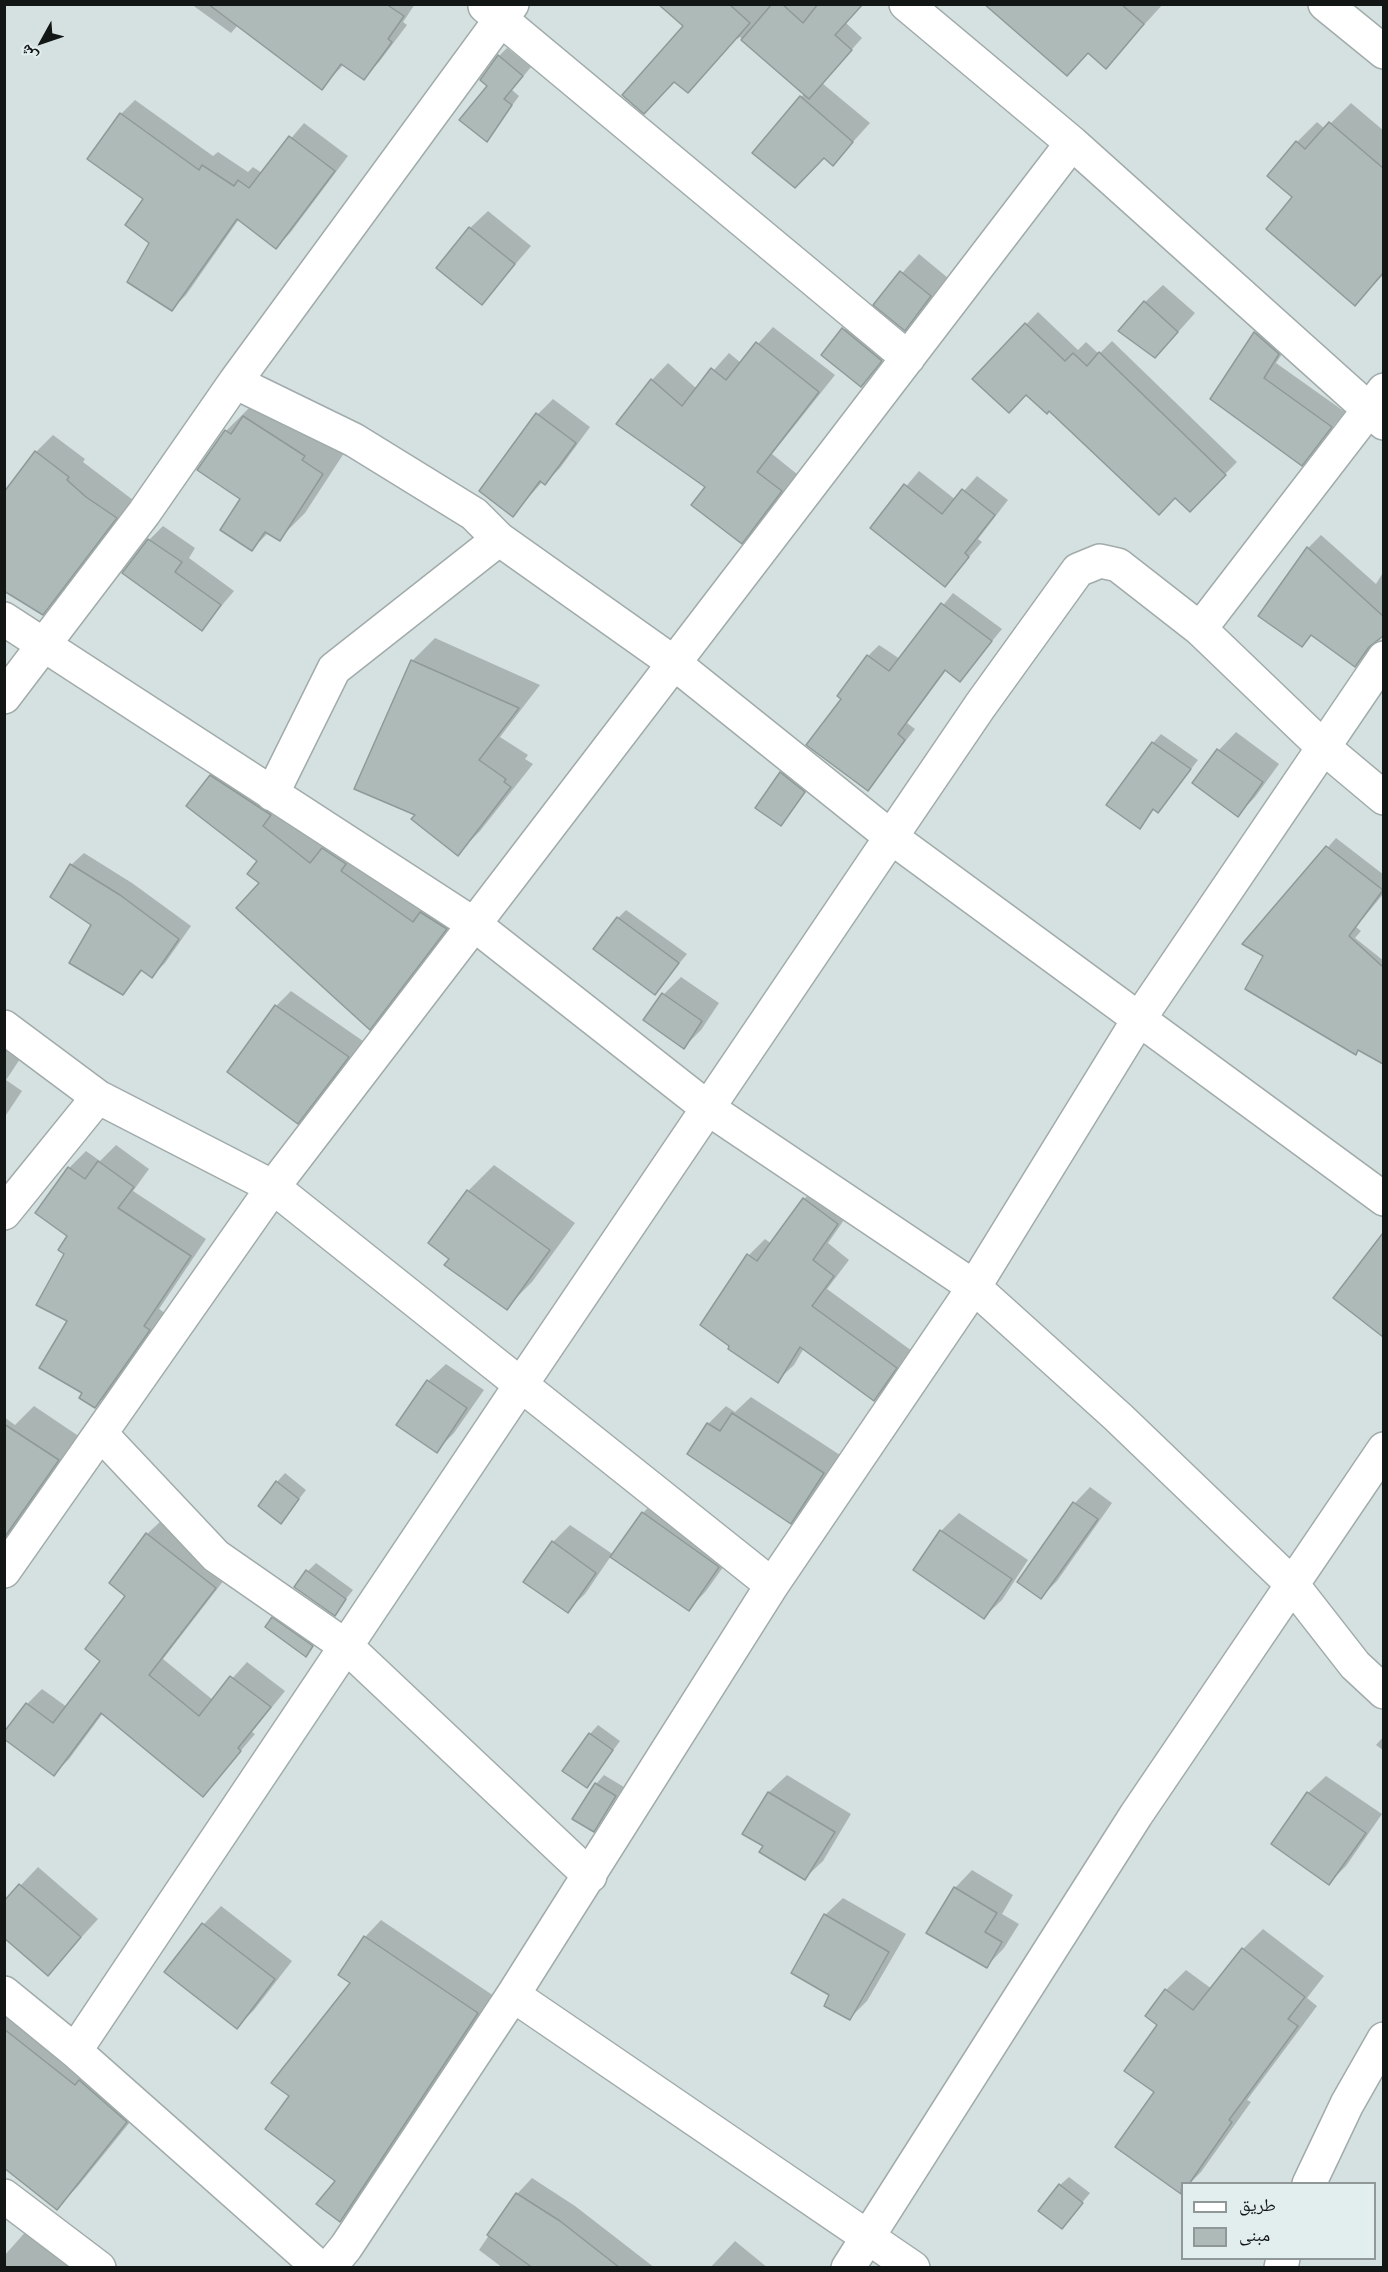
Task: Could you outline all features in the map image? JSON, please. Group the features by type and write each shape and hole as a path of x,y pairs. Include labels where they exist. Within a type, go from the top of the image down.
{"street":[{"path":"906,4 1072,142 1379,408 1200,629"},
{"path":"1325,4 1383,52"},
{"path":"4,698 144,513 499,9 908,358"},
{"path":"4,1571 273,1186 1072,142"},
{"path":"235,382 354,440 474,514 499,539 674,663 891,837 1383,1199"},
{"path":"272,794 334,669 499,539"},
{"path":"75,2051 347,1647 519,1386 709,1109 980,706 1078,570 1100,561 1118,565 1200,629 1322,746 1383,798"},
{"path":"4,619 475,925 709,1109 974,1287 1109,1409 1291,1583 1355,1665 1383,1692"},
{"path":"329,2268 346,2247 513,1995 772,1585 974,1287 1139,1019 1383,658"},
{"path":"4,1027 98,1097 273,1186 519,1386 772,1585"},
{"path":"4,1213 98,1097"},
{"path":"101,1434 216,1556 347,1647 590,1876"},
{"path":"848,2268 1136,1815 1383,1449"},
{"path":"4,1993 75,2051 320,2268"},
{"path":"513,1995 870,2236 913,2268"},
{"path":"1310,2182 1347,2104 1383,2039"},
{"path":"4,2196 99,2268"}],"building":[{"path":"208,4 386,4 404,16 388,39 392,42 364,80 341,64 322,90"},
{"path":"658,4 729,4 750,23 688,93 674,82 644,114 622,95 683,26"},
{"path":"772,4 782,4 803,23 818,4 863,4 835,35 852,50 809,99 741,40"},
{"path":"984,4 1121,4 1144,24 1106,69 1088,53 1067,76"},
{"path":"498,55 523,76 504,99 512,105 487,142 459,120 487,86 480,80"},
{"path":"800,96 853,142 833,166 824,158 795,188 752,153"},
{"path":"120,113 199,170 202,165 234,186 238,180 249,188 289,136 335,171 276,249 237,219 172,311 127,282 149,243 125,225 143,199 87,159"},
{"path":"1329,122 1383,168 1383,273 1355,306 1266,229 1292,197 1267,176 1296,141 1305,149"},
{"path":"469,227 515,264 482,305 436,268"},
{"path":"900,271 931,296 905,331 873,305"},
{"path":"1144,301 1178,332 1155,358 1118,331"},
{"path":"1025,323 1065,361 1073,353 1087,366 1099,352 1226,475 1190,512 1175,498 1159,515 1049,411 1047,414 1026,395 1009,413 972,379"},
{"path":"842,328 882,361 861,387 821,355"},
{"path":"1254,332 1279,354 1264,378 1332,427 1302,466 1210,399"},
{"path":"756,342 819,392 757,472 782,491 742,544 691,505 705,487 616,424 651,379 682,406 711,368 726,380"},
{"path":"536,413 576,443 545,485 540,481 513,517 479,491"},
{"path":"243,416 305,456 302,460 323,474 280,541 265,532 252,551 220,530 240,499 197,470 225,430 231,434"},
{"path":"35,451 69,477 67,480 86,497 117,518 43,615 4,591 4,492"},
{"path":"904,484 942,514 962,489 995,515 965,553 969,557 945,587 870,528"},
{"path":"148,539 182,562 175,572 221,605 202,631 122,573"},
{"path":"1307,547 1383,616 1383,636 1369,647 1355,667 1311,635 1302,647 1258,616"},
{"path":"941,603 992,641 960,682 945,670 898,734 905,740 868,791 806,745 841,699 837,696 867,655 889,671"},
{"path":"411,660 519,708 479,760 506,779 504,782 511,787 458,856 411,819 415,815 354,789"},
{"path":"1152,742 1191,769 1158,813 1153,809 1140,829 1106,805"},
{"path":"1217,749 1263,782 1238,817 1192,783"},
{"path":"780,772 805,792 781,826 755,808"},
{"path":"210,775 271,815 263,826 310,863 322,848 346,864 341,871 413,922 420,912 447,929 370,1030 236,908 259,883 247,874 257,861 186,806"},
{"path":"1326,846 1383,890 1349,936 1383,967 1383,1064 1358,1050 1356,1055 1245,989 1263,956 1242,944"},
{"path":"70,864 120,895 179,939 152,978 141,970 123,995 69,963 91,925 50,897"},
{"path":"617,917 679,963 655,995 593,949"},
{"path":"662,993 702,1021 684,1049 643,1020"},
{"path":"275,1005 349,1057 298,1124 227,1072"},
{"path":"98,1161 134,1187 118,1208 191,1256 144,1326 150,1330 95,1408 79,1398 82,1393 39,1368 67,1321 36,1305 64,1254 58,1250 67,1236 35,1213 68,1167 85,1179"},
{"path":"467,1190 550,1250 507,1310 444,1265 449,1259 428,1243"},
{"path":"803,1198 838,1224 813,1260 834,1276 812,1306 897,1368 874,1401 800,1347 778,1383 728,1349 729,1346 700,1325 747,1254 757,1261"},
{"path":"1383,1233 1383,1337 1333,1298"},
{"path":"427,1380 467,1408 437,1453 396,1425"},
{"path":"732,1413 824,1473 791,1524 687,1454 707,1423 720,1431"},
{"path":"4,1424 59,1460 4,1538"},
{"path":"276,1481 299,1499 281,1524 258,1506"},
{"path":"1073,1502 1098,1519 1041,1599 1017,1582"},
{"path":"642,1512 719,1567 689,1611 610,1557"},
{"path":"940,1530 1012,1579 984,1619 913,1570"},
{"path":"146,1533 216,1588 149,1675 199,1716 230,1676 271,1707 238,1748 241,1751 203,1797 101,1713 54,1776 4,1739 4,1732 26,1703 53,1723 100,1661 85,1649 125,1596 109,1583"},
{"path":"552,1541 596,1573 568,1613 523,1582"},
{"path":"306,1570 346,1599 335,1616 294,1587"},
{"path":"272,1617 313,1646 306,1657 265,1627"},
{"path":"589,1733 613,1750 587,1788 562,1771"},
{"path":"595,1783 616,1796 594,1832 572,1819"},
{"path":"768,1792 835,1832 805,1880 759,1852 763,1846 742,1834"},
{"path":"1307,1792 1366,1833 1329,1885 1271,1844"},
{"path":"19,1884 81,1937 48,1976 4,1938 4,1901"},
{"path":"954,1887 997,1913 985,1932 1002,1942 987,1968 926,1933"},
{"path":"824,1914 889,1952 850,2020 824,2006 829,1995 791,1973"},
{"path":"202,1923 275,1979 237,2029 164,1972"},
{"path":"364,1936 478,2013 340,2222 316,2204 335,2181 265,2129 289,2096 271,2083 350,1983 338,1975"},
{"path":"1242,1948 1305,1997 1288,2019 1298,2026 1229,2120 1232,2122 1190,2182 1181,2182 1181,2194 1115,2147 1154,2092 1124,2071 1157,2025 1145,2016 1165,1989 1193,2010"},
{"path":"4,2029 75,2085 79,2080 127,2122 57,2210 4,2168"},
{"path":"1059,2184 1083,2203 1062,2229 1038,2211"},
{"path":"516,2193 560,2221 620,2268 533,2268 487,2235"}]}
